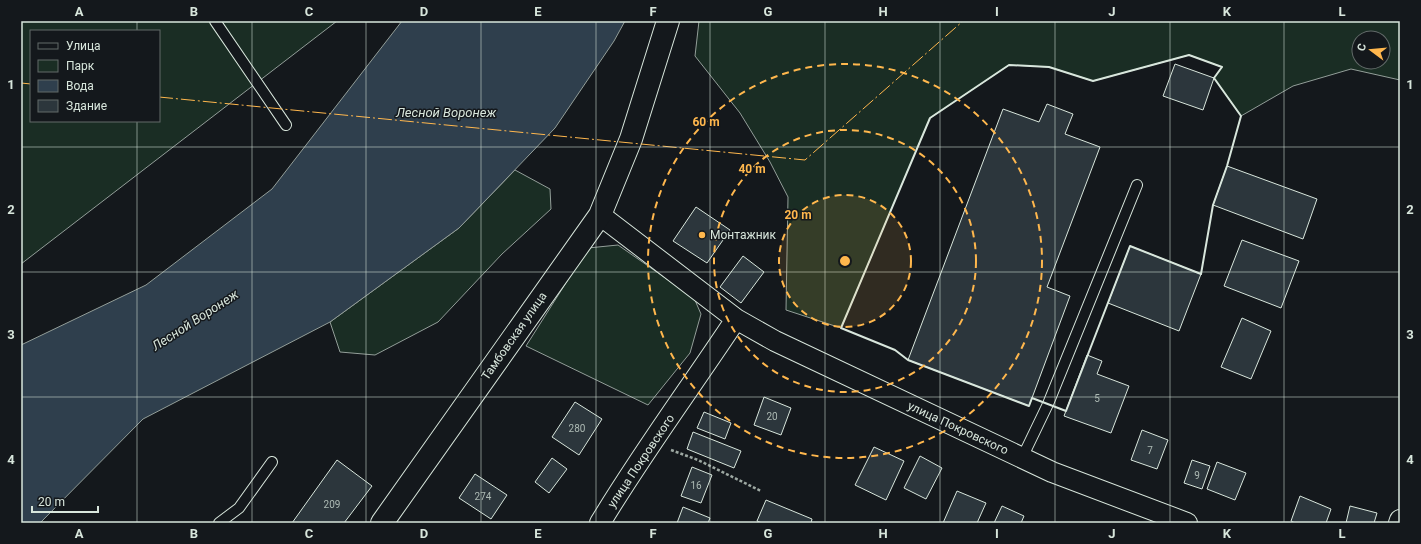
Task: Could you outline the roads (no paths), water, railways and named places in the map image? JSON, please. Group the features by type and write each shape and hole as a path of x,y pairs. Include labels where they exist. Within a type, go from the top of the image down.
{"main road":[{"name":"Тамбовская улица","path":"382,523 600,215 631,139 668,21"}],"street":[{"name":"улица Покровского","path":"600,215 736,319 776,341 1052,472 1187,523"},
{"name":"улица Покровского","path":"600,523 628,477 736,319"}],"lane":[{"path":"216,21 286,125"},
{"path":"1022,458 1048,404 1137,185"},
{"path":"219,523 239,508 272,462"}],"water":[{"name":"Лесной Воронеж","path":"402,21 625,21 614,41 555,128 459,228 330,322 143,419 40,523 21,523 21,345 146,285 272,189"}],"place":[{"name":"Монтажник","path":"702,235"}]}
